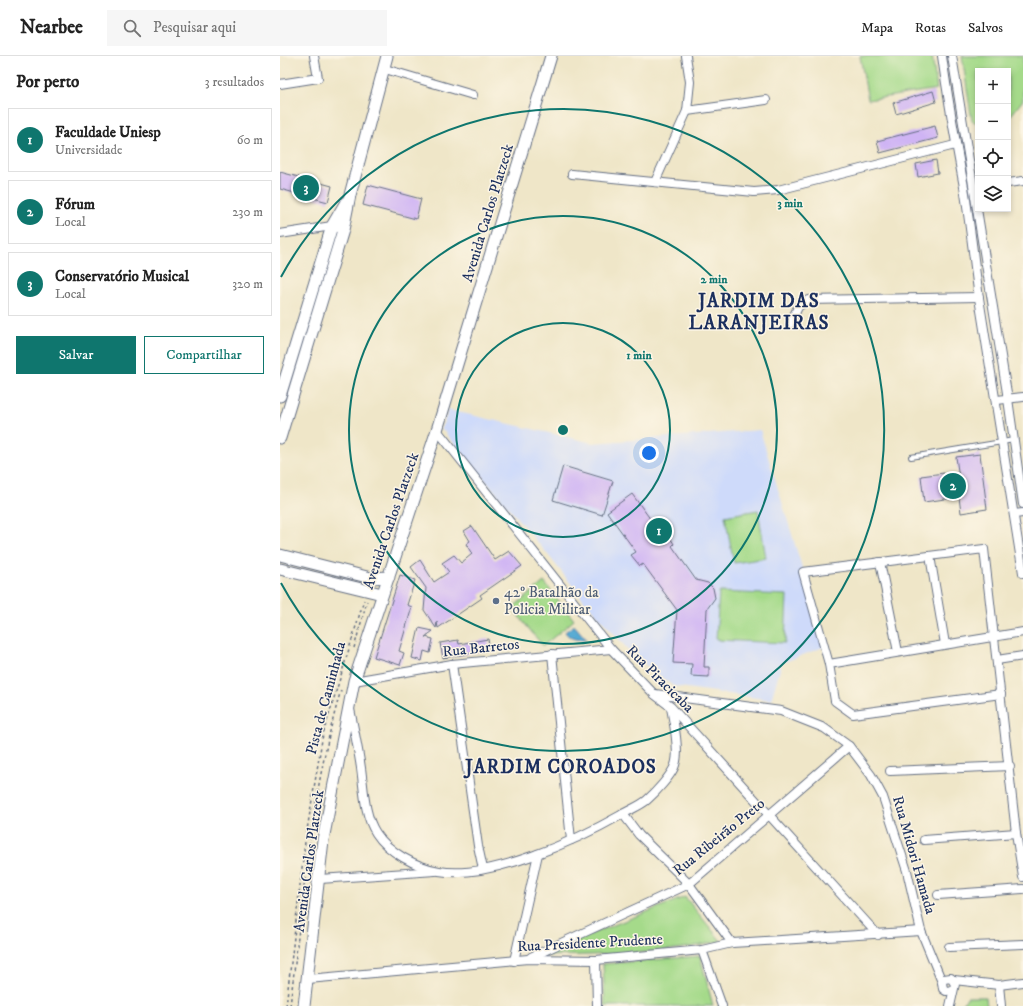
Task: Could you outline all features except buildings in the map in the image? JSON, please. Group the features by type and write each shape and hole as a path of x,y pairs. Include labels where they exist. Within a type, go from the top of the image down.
{"main road":[{"path":"280,438 343,230 350,195 387,56"},
{"name":"Avenida Carlos Platzeck","path":"304,1006 320,879 323,840 354,681 437,430 551,56"},
{"path":"280,396 332,226 350,195"},
{"path":"280,555 371,578 389,577"},
{"path":"280,569 382,594"}],"street":[{"path":"280,84 318,78 314,56"},
{"path":"655,182 687,110 690,82 686,56"},
{"path":"942,56 955,145 964,188 1001,442 1023,573"},
{"path":"952,56 975,187 964,188"},
{"path":"384,69 473,95"},
{"path":"687,110 766,100"},
{"path":"572,174 754,192 778,190 955,145"},
{"path":"1011,182 1023,181"},
{"path":"979,212 1023,504"},
{"path":"280,234 332,226 343,230"},
{"path":"790,324 798,307 808,300 979,298"},
{"path":"996,400 1023,397"},
{"name":"Rua Piracicaba","path":"437,430 611,649 654,694 671,707 878,935"},
{"path":"1014,514 1023,513"},
{"path":"1001,694 853,714 835,701 829,664 803,572 984,549 1010,766 1016,833 1023,877"},
{"path":"930,556 945,644"},
{"path":"880,562 898,652"},
{"path":"829,664 1023,632"},
{"name":"Rua Barretos","path":"354,681 452,664 611,649"},
{"path":"552,654 571,840"},
{"path":"997,660 1023,656"},
{"path":"452,664 478,846 483,869"},
{"name":"Rua Midori Hamada","path":"654,694 781,712 824,728 849,746 871,775 883,797 907,871 921,931 936,967 949,985 949,1006"},
{"path":"350,704 368,811 375,832 391,851 408,860 439,871"},
{"path":"320,879 483,869 538,854 586,834 647,801 664,782 676,765 676,737 671,707"},
{"name":"Rua Ribeirão Preto","path":"528,959 689,884 849,746"},
{"path":"890,771 1010,766"},
{"path":"623,814 638,835 689,884 732,943"},
{"path":"924,840 1016,833"},
{"path":"514,961 538,854"},
{"path":"938,895 1023,889"},
{"name":"Rua Presidente Prudente","path":"308,979 528,959 596,960 702,950 732,943 878,935 921,931"},
{"path":"949,947 1023,944"},
{"path":"702,950 722,1006"},
{"path":"596,960 597,1006"},
{"path":"949,985 968,982 999,985 1023,982"},
{"path":"999,985 1001,1006"}],"lane":[{"path":"911,457 1014,440"}],"path":[{"name":"Pista de Caminhada","path":"286,1006 305,842 323,734 366,591"}],"shaded area":[{"path":"449,410 593,443 760,430 826,646 782,663 771,700 673,686 634,656 586,603 549,556 441,428"}],"green space":[{"path":"860,56 932,56 937,89 868,100"},
{"path":"962,56 1023,56 1023,100 1011,115 1011,68 975,68 975,122 972,121"},
{"path":"758,510 766,558 734,563 725,516"},
{"path":"544,582 574,620 543,646 512,608"},
{"path":"719,592 787,595 785,643 716,640"},
{"path":"685,897 721,941 699,946 652,952 605,955 535,956"},
{"path":"700,956 713,1006 605,1006 603,964"},
{"path":"967,997 986,997 987,1006 962,1006"}],"water":[{"path":"574,625 586,639 574,639 565,632"}],"place":[{"name":"Conservatório Musical","path":"306,188"},
{"name":"Fórum","path":"953,486"},
{"name":"Faculdade Uniesp","path":"659,531"},
{"name":"42º Batalhão da Policia Militar","path":"496,601"}],"district":[{"name":"JARDIM DAS LARANJEIRAS","path":"759,312"},
{"name":"JARDIM COROADOS","path":"561,767"}]}
